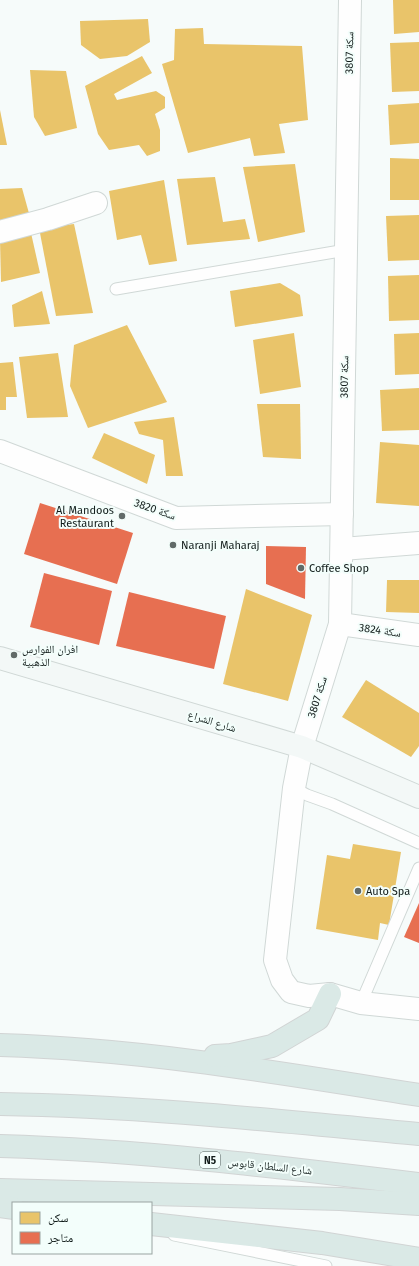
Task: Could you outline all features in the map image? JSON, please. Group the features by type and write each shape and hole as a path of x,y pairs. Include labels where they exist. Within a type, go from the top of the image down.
{"highway":[{"path":"169,1059 231,1055 272,1046 318,1018 330,994"},
{"path":"0,1045 55,1047 254,1069 419,1095"},
{"path":"0,1104 50,1105 248,1118 419,1134"},
{"name":"شارع السلطان قابوس","path":"0,1146 46,1148 252,1164 418,1199"},
{"path":"0,1190 340,1199 418,1199"},
{"path":"0,1206 12,1208"},
{"path":"152,1224 322,1243 419,1259"}],"street":[{"name":"سكة 3807","path":"330,994 309,996 291,992 282,980 275,960 294,788 302,747 340,624 350,0"},
{"path":"0,232 96,203"},
{"name":"سكة 3820","path":"0,451 176,518 342,514"},
{"path":"342,549 419,544"},
{"name":"سكة 3824","path":"340,624 419,635"},
{"name":"شارع الشراع","path":"0,658 302,747 419,797"},
{"path":"330,994 361,1002 419,1009"}],"lane":[{"path":"116,289 346,250"},
{"path":"294,788 419,843"},
{"path":"361,1002 419,868"},
{"path":"152,1228 184,1238 326,1266"}],"building: سكن":[{"path":"393,0 419,0 419,32 394,34"},
{"path":"148,19 150,42 127,56 100,59 81,45 80,21"},
{"path":"203,28 204,44 302,46 308,120 279,124 285,153 254,156 250,138 188,153 162,64 174,60 175,29"},
{"path":"419,42 419,91 392,92 390,43"},
{"path":"142,56 152,73 114,94 117,100 156,91 165,97 165,108 155,114 160,130 160,151 147,156 139,145 109,150 98,134 85,86"},
{"path":"30,70 66,71 77,128 45,136 34,117"},
{"path":"419,103 419,143 390,145 388,105"},
{"path":"0,110 7,145 0,145"},
{"path":"390,158 419,159 419,200 390,200"},
{"path":"295,164 305,232 258,242 243,167"},
{"path":"215,177 223,222 245,219 250,239 187,245 177,179"},
{"path":"164,180 177,261 149,265 141,235 117,240 109,191"},
{"path":"22,188 30,217 0,223 0,189"},
{"path":"419,215 419,260 388,261 386,216"},
{"path":"74,224 93,313 56,316 39,228"},
{"path":"31,233 40,273 1,282 0,240"},
{"path":"419,275 419,320 389,321 388,276"},
{"path":"280,283 300,295 303,316 235,327 230,291"},
{"path":"42,291 50,324 14,327 12,305"},
{"path":"127,325 167,402 88,428 70,386 74,345"},
{"path":"294,333 301,387 260,394 253,340"},
{"path":"419,333 419,374 395,375 394,334"},
{"path":"58,353 68,417 27,418 19,357"},
{"path":"13,362 17,397 6,397 6,410 0,410 0,363"},
{"path":"419,388 419,430 382,431 380,390"},
{"path":"257,404 300,404 301,459 263,457"},
{"path":"174,417 183,476 166,476 163,440 139,434 134,422"},
{"path":"104,433 155,455 147,484 92,458"},
{"path":"380,442 419,445 419,506 376,503"},
{"path":"387,580 419,580 419,613 386,612"},
{"path":"246,589 312,615 288,701 223,684"},
{"path":"366,680 419,713 419,746 411,757 342,717"},
{"name":"Auto Spa","path":"353,844 401,852 389,925 380,923 378,940 316,929 327,855 350,859"}],"building: متاجر":[{"path":"40,503 133,533 117,584 24,554"},
{"path":"266,546 306,547 305,599 266,584"},
{"path":"44,573 112,591 99,645 30,627"},
{"path":"129,592 226,616 214,669 116,646"},
{"path":"419,903 419,943 404,937"}],"place":[{"name":"Al Mandoos Restaurant","path":"122,516"},
{"name":"Naranji Maharaj","path":"173,545"},
{"name":"Coffee Shop","path":"301,568"},
{"name":"افران الفوارس الذهبية","path":"14,655"},
{"name":"Auto Spa","path":"358,891"}]}
